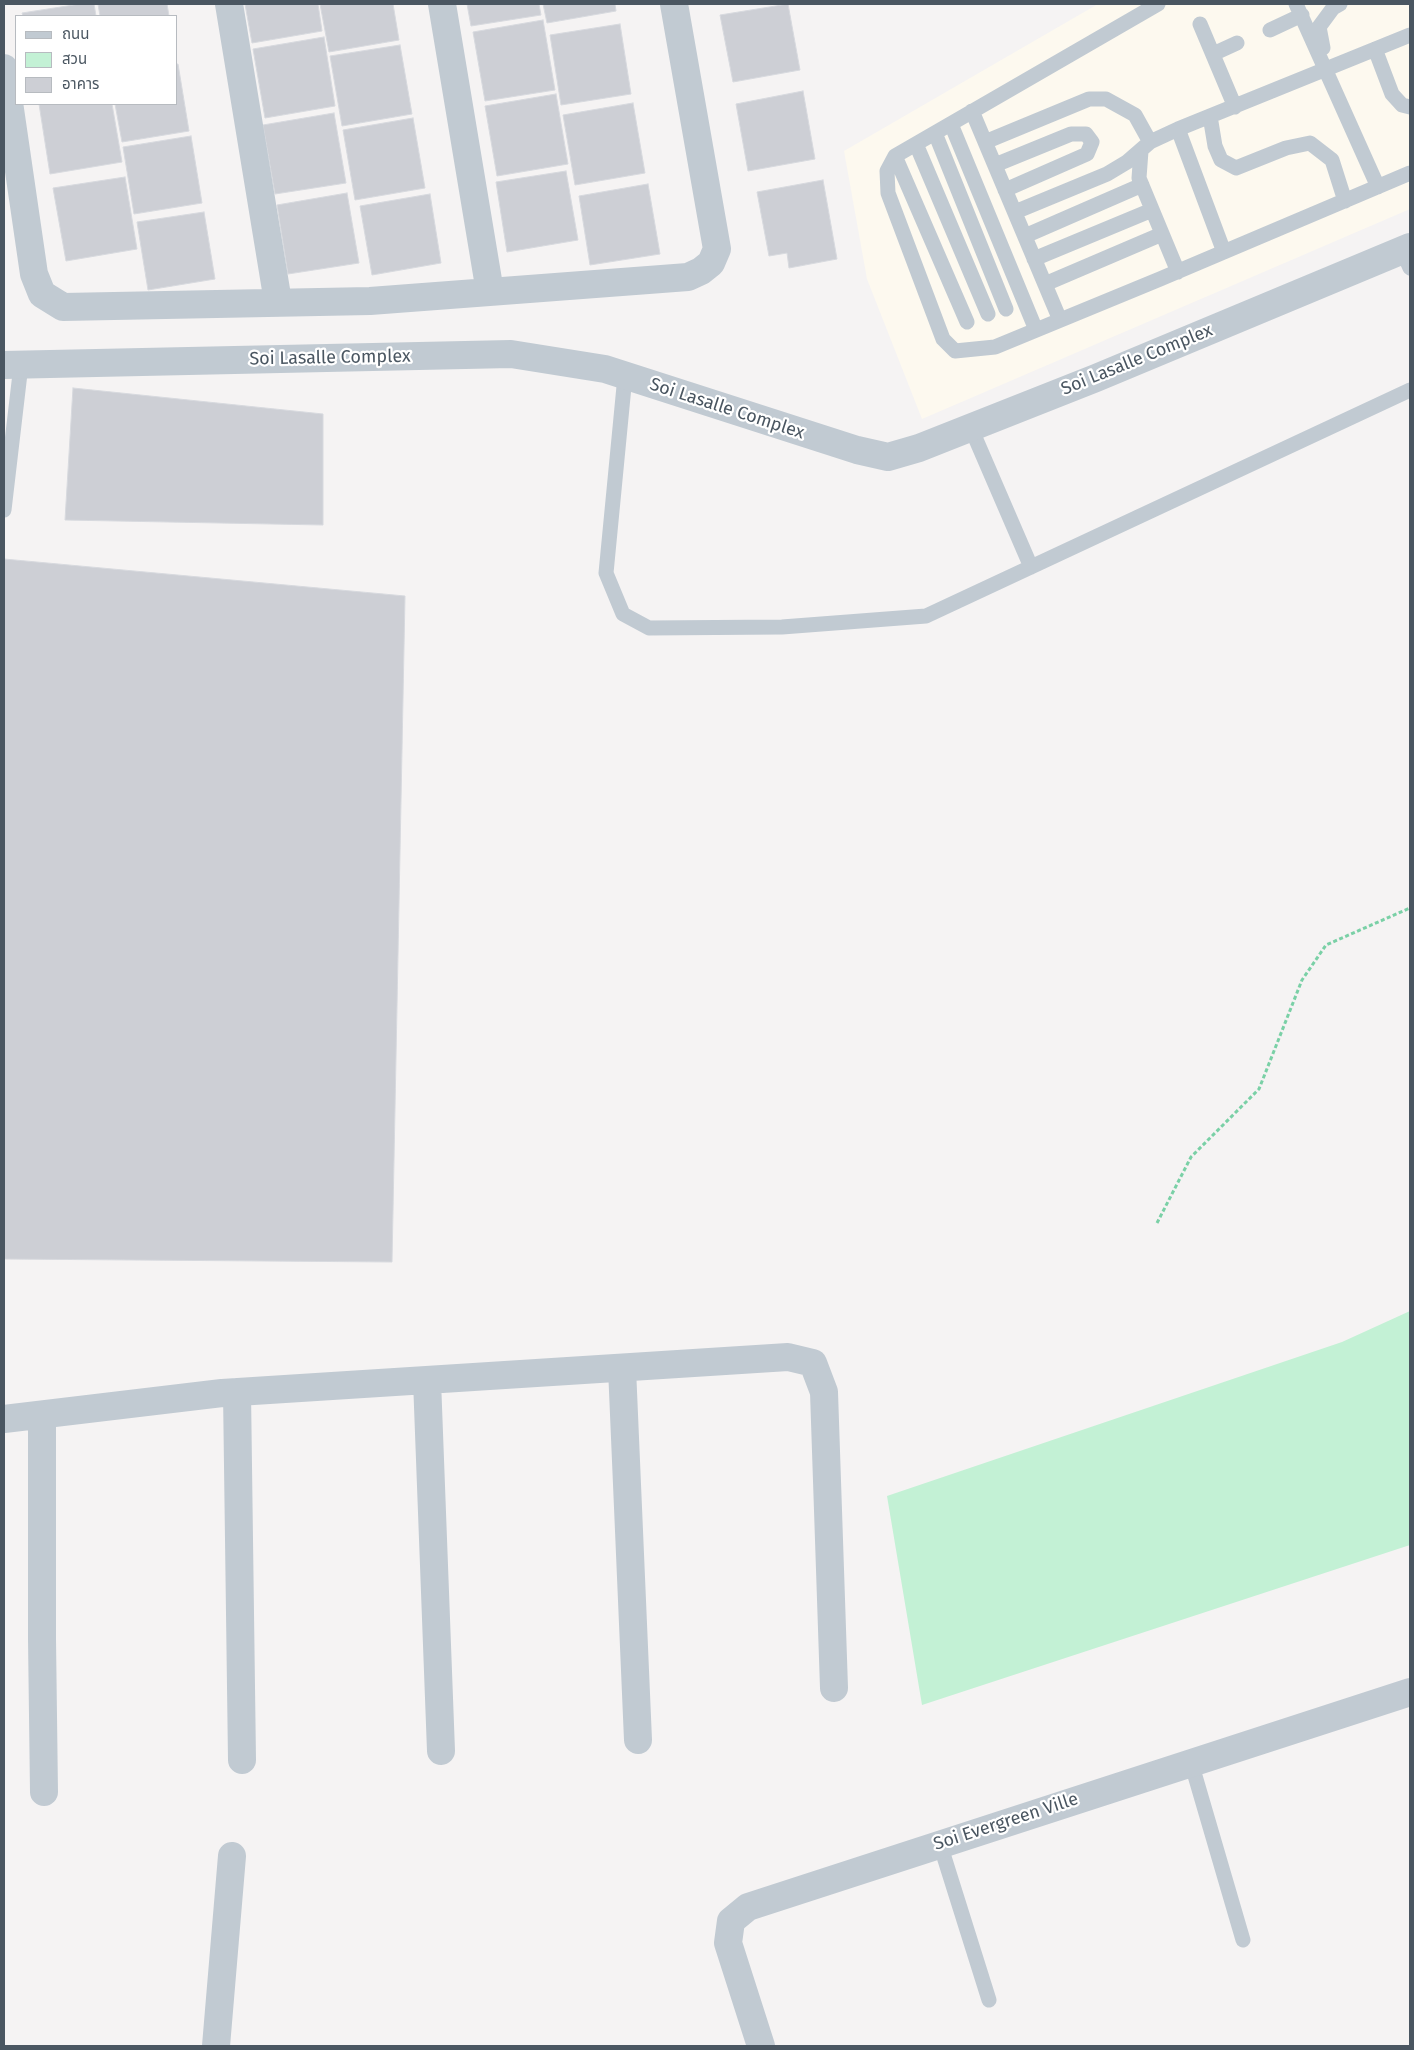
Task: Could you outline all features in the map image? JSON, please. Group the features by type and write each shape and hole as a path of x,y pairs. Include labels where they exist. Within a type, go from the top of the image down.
{"street":[{"path":"229,4 278,302"},
{"path":"442,4 490,292"},
{"path":"4,68 34,274 42,294 63,307 370,301 688,277 701,271 711,263 717,249 674,4"},
{"name":"Soi Lasalle Complex","path":"12,365 511,354 604,369 857,450 888,456 919,448 971,428 1408,255"},
{"path":"4,1419 237,1392 788,1357 813,1363 824,1392 834,1688"},
{"path":"622,1368 638,1740"},
{"path":"427,1380 441,1751"},
{"path":"237,1392 242,1760"},
{"path":"42,1415 44,1792"},
{"name":"Soi Evergreen Ville","path":"761,2046 728,1943 731,1921 748,1907 1410,1692"},
{"path":"216,2046 232,1856"}],"lane":[{"path":"1158,4 895,156 887,171 888,193 943,339 956,351 995,347 1178,272 1410,173"},
{"path":"1137,17 1170,4"},
{"path":"1326,70 1319,27 1333,8 1340,4"},
{"path":"1270,30 1299,10 1378,187"},
{"path":"1200,24 1235,107"},
{"path":"1015,212 1107,174 1127,162 1145,146 1178,129 1410,35"},
{"path":"1213,54 1237,43"},
{"path":"1375,50 1392,94 1402,105 1410,107"},
{"path":"986,142 1089,99 1106,99 1135,115 1145,146 1139,178 1178,272"},
{"path":"972,111 1060,320"},
{"path":"1210,116 1215,146 1221,160 1236,168 1286,148 1310,143 1332,160 1346,200"},
{"path":"951,124 1036,330"},
{"path":"1178,129 1224,252"},
{"path":"935,133 1006,309"},
{"path":"995,165 1072,134 1086,134 1092,142 1087,154 1005,190"},
{"path":"916,144 988,314"},
{"path":"895,156 967,322"},
{"path":"1025,236 1142,185"},
{"path":"1034,259 1152,210"},
{"path":"1045,284 1162,234"},
{"path":"4,510 12,365"},
{"path":"625,376 606,574 623,614 649,628 782,627 926,616 1410,390"},
{"path":"971,428 1031,567"},
{"path":"1191,1762 1243,1940"},
{"path":"940,1844 989,2000"}],"path":[{"path":"1157,1223 1191,1156 1259,1089 1302,980 1326,945 1410,908"}],"shaded area":[{"path":"1098,4 1410,4 1410,209 922,419 867,279 844,151"}],"green space":[{"path":"1410,1311 1410,1545 922,1705 887,1496 1342,1342"}],"building":[{"path":"80,4 94,4 96,15 23,15 22,13"},
{"path":"98,4 167,4 169,15 100,15"},
{"path":"245,4 318,4 322,31 252,43"},
{"path":"320,4 393,4 399,40 329,52"},
{"path":"467,4 539,4 541,15 471,26"},
{"path":"543,4 615,4 616,11 547,23"},
{"path":"788,4 800,70 733,82 720,15"},
{"path":"543,20 555,90 485,101 473,32"},
{"path":"620,24 631,94 561,105 550,35"},
{"path":"324,37 335,106 265,118 253,49"},
{"path":"400,45 412,114 342,126 330,56"},
{"path":"178,64 189,131 122,142 115,105 178,105"},
{"path":"803,91 815,159 748,171 736,104"},
{"path":"556,94 568,164 497,176 485,106"},
{"path":"633,103 645,173 575,185 563,115"},
{"path":"39,105 112,105 122,162 50,174"},
{"path":"334,113 346,183 275,194 263,125"},
{"path":"413,118 425,188 355,200 343,130"},
{"path":"191,136 202,203 134,214 123,147"},
{"path":"566,171 578,240 507,252 496,182"},
{"path":"125,177 137,249 66,261 53,188"},
{"path":"823,180 837,259 789,268 787,253 769,256 757,192"},
{"path":"648,184 660,254 590,265 579,196"},
{"path":"347,193 359,263 288,274 277,205"},
{"path":"430,194 441,263 372,275 360,206"},
{"path":"204,212 215,279 148,290 137,222"},
{"path":"73,388 323,414 323,525 65,520"},
{"path":"4,559 405,596 392,1262 4,1259"}]}
